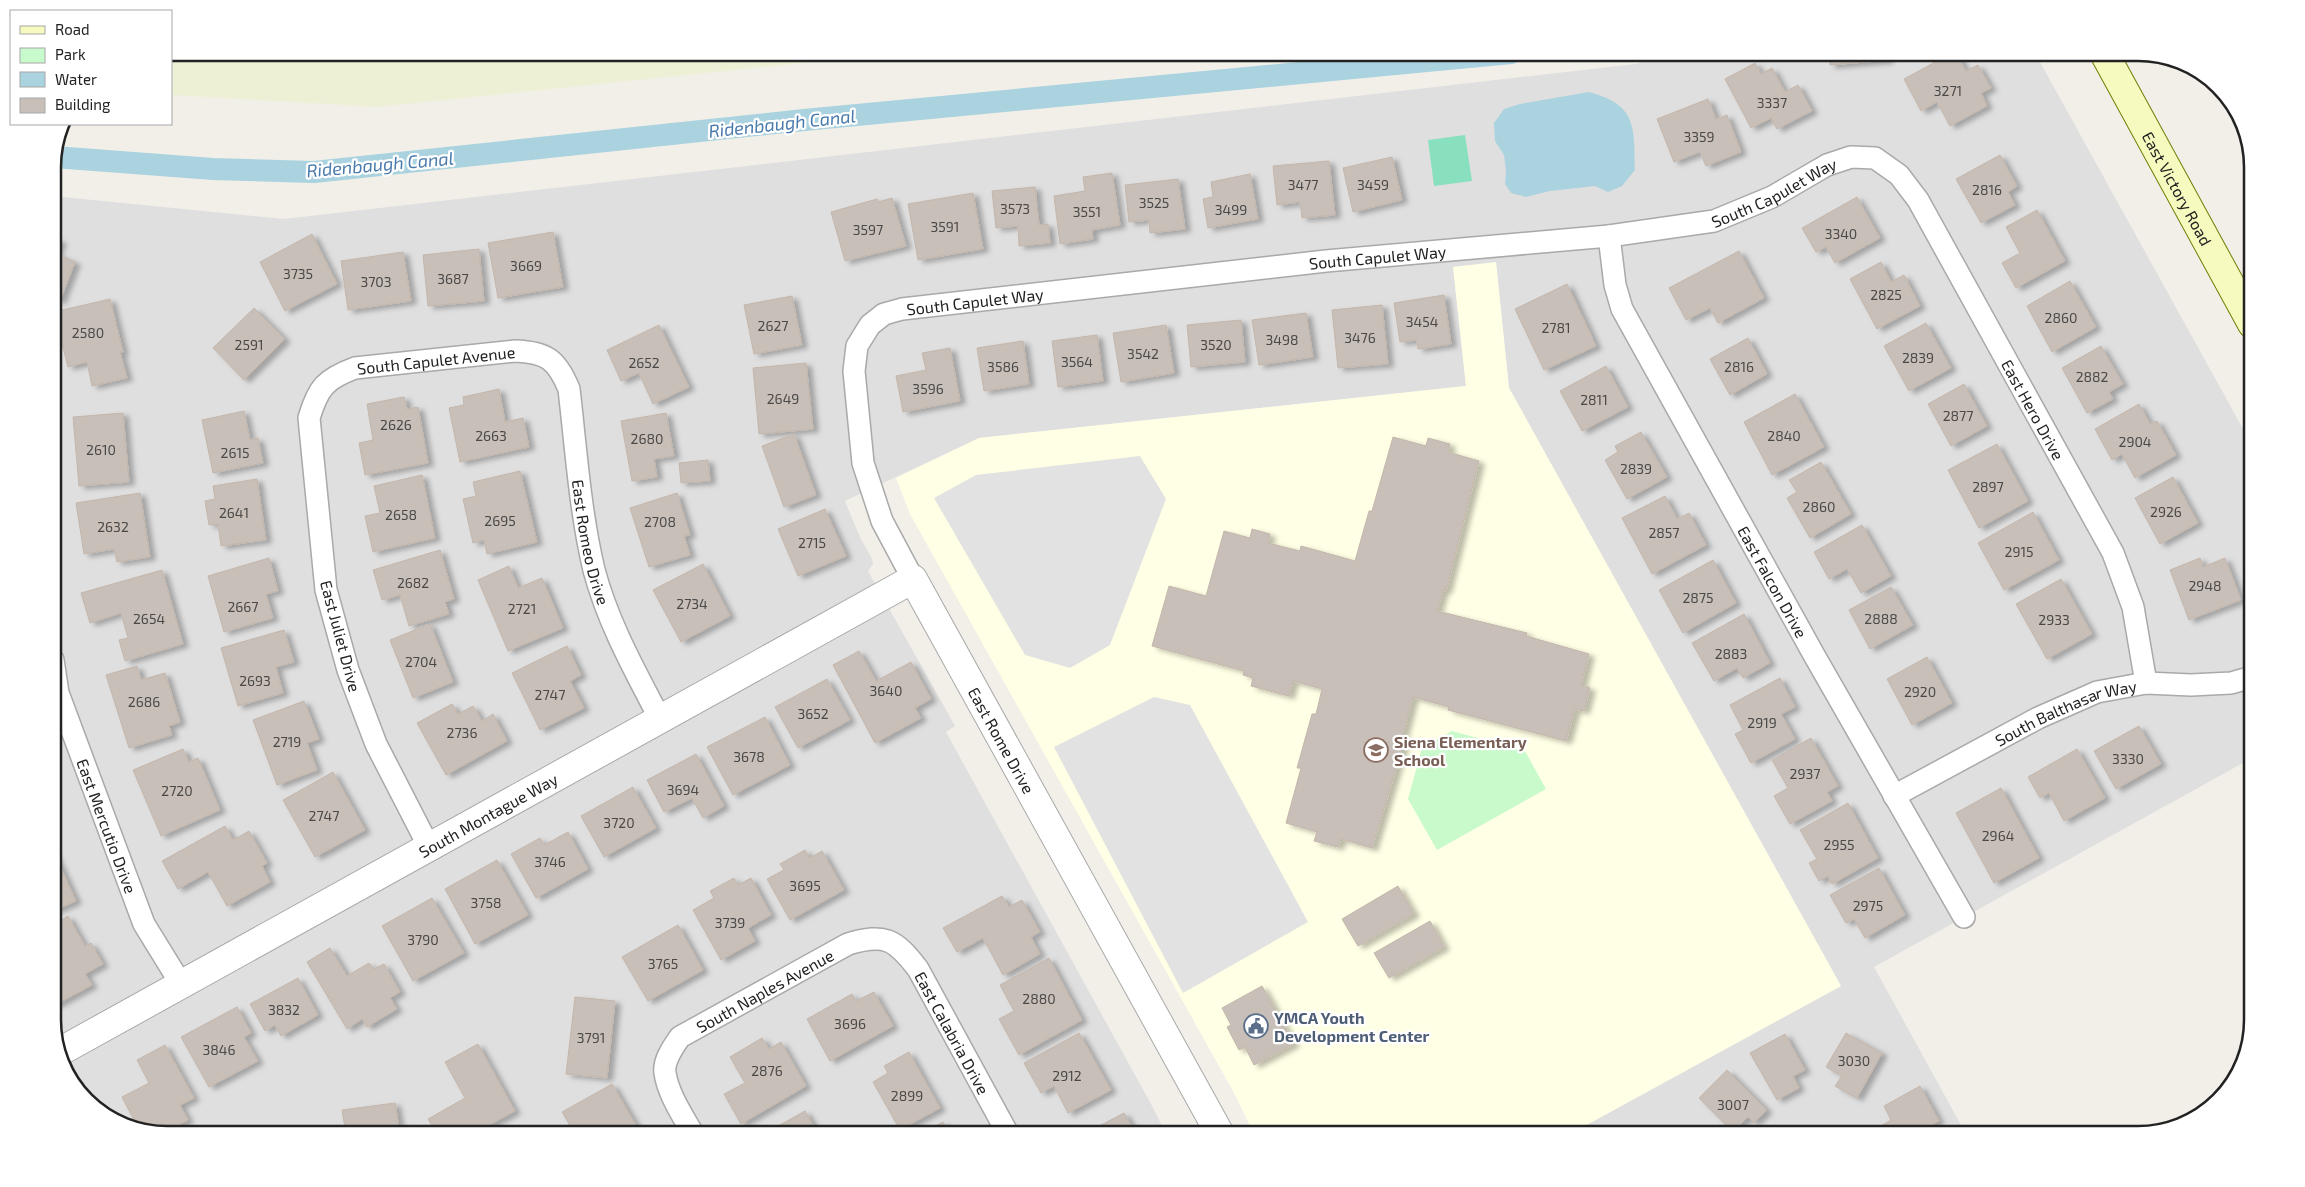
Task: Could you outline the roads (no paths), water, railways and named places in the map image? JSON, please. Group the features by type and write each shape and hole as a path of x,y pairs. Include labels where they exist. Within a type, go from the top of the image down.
{"main road":[{"name":"East Victory Road","path":"2109,61 2244,309"}],"street":[{"name":"South Capulet Way","path":"870,325 884,314 902,309 1326,261 1608,236 1714,221 1772,197 1827,165 1851,157 1875,158"},
{"name":"East Hero Drive","path":"1875,158 1898,175 1918,200 2113,553 2133,607 2146,682"},
{"name":"East Falcon Drive","path":"1608,236 1615,285 1622,308 1894,796 1964,917"},
{"name":"East Rome Drive","path":"870,325 857,346 854,371 863,463 882,521 1216,1126"},
{"name":"South Capulet Avenue","path":"325,383 338,374 355,368 515,351 534,351 550,358"},
{"name":"East Romeo Drive","path":"550,358 562,372 569,389 582,501 595,571 618,640 660,719"},
{"name":"East Juliet Drive","path":"325,383 315,398 309,418 326,590 348,670 376,744 429,847"},
{"name":"South Montague Way","path":"65,1049 913,579"},
{"name":"South Balthasar Way","path":"1894,796 2038,718 2097,692 2146,682 2191,685 2231,683 2244,679"},
{"name":"East Mercutio Drive","path":"61,701 144,924 181,984"},
{"name":"South Naples Avenue","path":"688,1126 676,1104 664,1072 668,1055 680,1037 848,944 867,938 887,939"},
{"name":"East Calabria Drive","path":"887,939 904,952 918,969 1004,1126"}],"water":[{"path":"1589,92 1616,103 1630,119 1633,129 1635,170 1622,186 1608,192 1595,186 1550,191 1526,197 1511,193 1505,184 1504,155 1495,141 1494,123 1504,109 1520,104"}],"waterway":[{"name":"Ridenbaugh Canal","path":"61,158 213,169 314,172 804,120 1427,61"}],"place":[{"name":"Siena Elementary School","path":"1376,750"},
{"name":"YMCA Youth Development Center","path":"1256,1026"}]}
